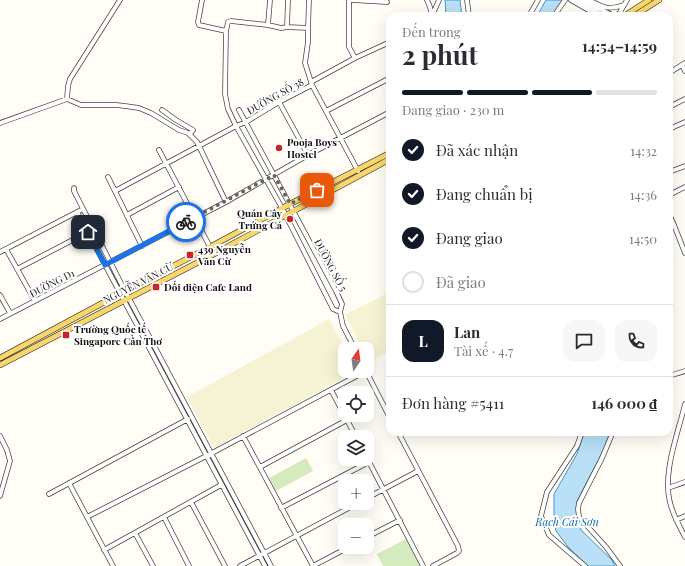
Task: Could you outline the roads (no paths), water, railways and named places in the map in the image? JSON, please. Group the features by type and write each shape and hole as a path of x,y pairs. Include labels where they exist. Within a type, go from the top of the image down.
{"main road":[{"path":"640,12 659,0"},
{"path":"626,12 646,1"},
{"name":"NGUYỄN VĂN CỪ","path":"1,356 386,155"},
{"name":"NGUYỄN VĂN CỪ","path":"0,366 214,254 386,161"},
{"path":"210,247 214,254"},
{"path":"1,356 6,362"}],"street":[{"path":"67,99 70,79 120,0"},
{"path":"202,0 198,22 199,25 226,31 228,22 231,21 282,28 308,28"},
{"path":"268,25 270,0"},
{"path":"287,27 288,0"},
{"path":"309,0 308,42 305,63 311,83 360,175"},
{"path":"349,0 349,47 355,58"},
{"path":"352,0 387,2"},
{"path":"427,0 431,12"},
{"path":"434,12 439,0"},
{"path":"467,0 468,12"},
{"path":"531,12 538,0"},
{"path":"557,12 565,0"},
{"path":"571,0 592,12"},
{"path":"576,0 607,12"},
{"path":"582,0 599,12"},
{"path":"589,0 605,8 624,5"},
{"path":"621,12 627,0"},
{"name":"ĐƯỜNG SỐ 5","path":"226,31 225,94 228,109 282,208 333,309 340,312 342,304 239,110"},
{"name":"ĐƯỜNG SỐ 38","path":"115,191 246,122 355,58 386,44"},
{"path":"673,70 683,64 685,71"},
{"path":"326,111 386,80"},
{"path":"0,123 67,99 81,105 116,105 138,108 151,113 179,130 190,134 199,146 226,202"},
{"path":"673,105 685,99"},
{"path":"279,102 308,155"},
{"path":"162,110 193,130 190,134"},
{"name":"ĐƯỜNG D1","path":"0,319 226,202 308,155 386,114"},
{"path":"673,127 685,122"},
{"path":"159,150 210,247"},
{"path":"673,170 685,166"},
{"path":"108,177 142,246"},
{"path":"127,215 179,187"},
{"path":"673,193 685,187"},
{"path":"74,188 74,191 110,262 123,292 221,485 261,554 271,566"},
{"path":"0,252 83,209"},
{"path":"77,212 105,265 123,292"},
{"path":"673,223 685,252"},
{"path":"17,269 88,232"},
{"path":"6,249 35,301"},
{"path":"0,295 10,313"},
{"path":"127,300 212,453 261,554 264,566"},
{"path":"340,312 343,326 351,342"},
{"path":"673,375 685,372"},
{"path":"87,517 353,378"},
{"path":"370,378 386,410"},
{"path":"331,390 338,403"},
{"path":"685,404 668,474 670,506 685,537"},
{"path":"49,494 192,417"},
{"path":"260,467 343,422"},
{"path":"0,436 10,461 0,494"},
{"path":"243,436 313,566 338,553"},
{"path":"400,436 458,546 459,551 457,553 432,566"},
{"path":"581,436 577,446 547,492 541,516 549,535 586,566"},
{"path":"611,436 578,509 579,517 606,546 620,566"},
{"path":"281,508 357,466"},
{"path":"371,466 423,566"},
{"path":"374,495 418,471"},
{"path":"668,488 685,482"},
{"path":"69,483 113,566"},
{"path":"104,550 221,485"},
{"path":"191,502 225,566"},
{"path":"240,566 345,510"},
{"path":"676,520 685,516"},
{"path":"164,517 189,566"},
{"path":"374,533 400,520"},
{"path":"135,533 153,566"}],"water":[{"path":"445,0 460,0 462,12 446,12"},
{"path":"546,0 563,0 557,12 539,12"},
{"name":"Rạch Cái Sơn","path":"583,436 609,436 604,449 577,501 581,530 612,560 615,566 588,566 568,547 556,531 554,521 554,494 577,454"}],"place":[{"name":"Pooja Boys Hostel","path":"279,148"},
{"name":"Quán Cây Trứng Cá","path":"290,219"},
{"name":"439 Nguyễn Văn Cừ","path":"190,255"},
{"name":"Đối diện Cafe Land","path":"156,287"},
{"name":"Trường Quốc tế Singapore Cần Thơ","path":"66,335"}]}
